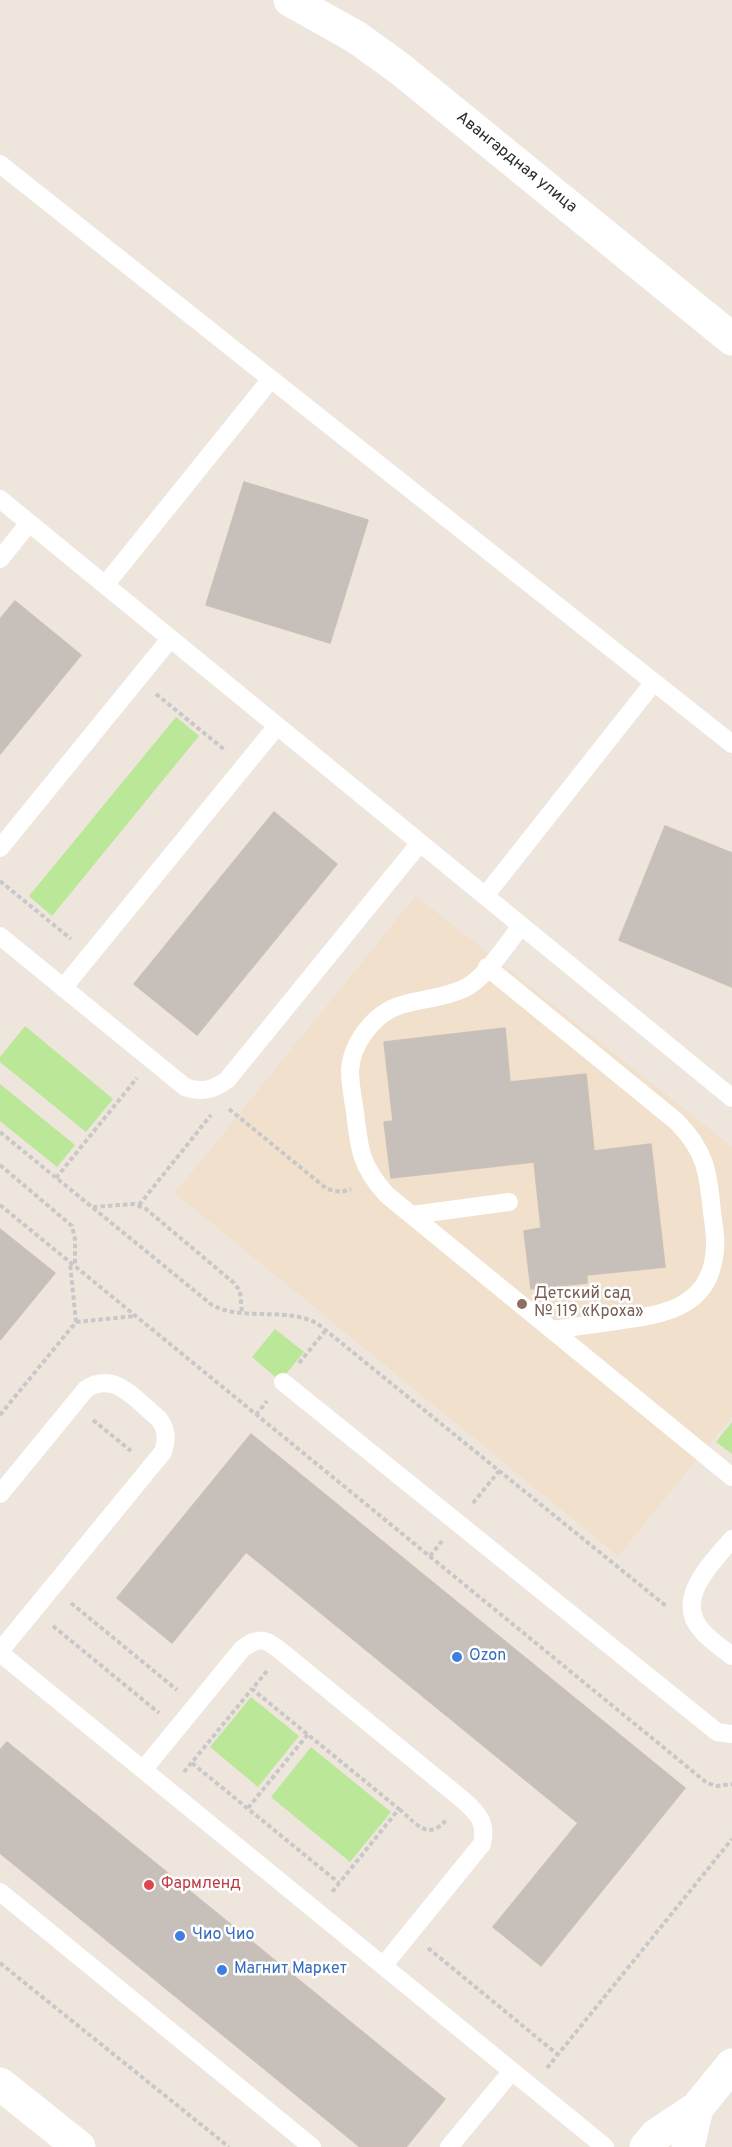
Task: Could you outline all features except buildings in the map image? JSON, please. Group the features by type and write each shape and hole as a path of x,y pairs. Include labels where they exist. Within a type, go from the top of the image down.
{"street":[{"name":"Авангардная улица","path":"290,0 356,38 399,68 732,339"},
{"path":"646,2147 656,2135 698,2108 732,2065"},
{"path":"0,2084 79,2147"},
{"path":"688,2147 698,2108"}],"lane":[{"path":"0,164 732,744"},
{"path":"105,585 271,379"},
{"path":"0,499 732,1098"},
{"path":"0,559 29,523"},
{"path":"0,848 170,639"},
{"path":"485,896 654,682"},
{"path":"63,988 276,726"},
{"path":"0,936 185,1087 203,1091 216,1088 227,1080 420,843"},
{"path":"521,926 487,967 464,989 398,1006 381,1016 368,1028 358,1044 350,1071 359,1148 365,1166 387,1195 732,1477"},
{"path":"487,967 676,1121 698,1147 708,1173 716,1244 714,1259 704,1284 693,1298 680,1307 655,1316 552,1330"},
{"path":"412,1215 509,1202"},
{"path":"283,1382 717,1732 732,1734"},
{"path":"0,1494 73,1404 86,1389 95,1383 117,1384 159,1419 166,1435 163,1452 0,1652 605,2147"},
{"path":"732,1539 698,1581 693,1593 693,1613 702,1632 732,1656"},
{"path":"143,1770 250,1642 262,1640 269,1642 282,1652 463,1800 477,1812 482,1820 484,1836 482,1844 383,1966"},
{"path":"0,1892 312,2147"},
{"path":"449,2147 512,2071"}],"path":[{"path":"138,678 244,766"},
{"path":"0,881 90,955"},
{"path":"56,1178 152,1060"},
{"path":"221,1103 327,1189 341,1192 352,1189 372,1177"},
{"path":"139,1205 214,1112"},
{"path":"0,1132 212,1305 221,1309 314,1321 654,1597 670,1608 693,1613"},
{"path":"0,1165 72,1226 75,1239 75,1266"},
{"path":"0,1205 707,1783 717,1786 732,1784"},
{"path":"92,1207 139,1205 147,1209 234,1283 240,1291 242,1312"},
{"path":"69,1262 76,1322"},
{"path":"0,1415 76,1322 136,1316"},
{"path":"283,1382 326,1330"},
{"path":"73,1404 150,1467"},
{"path":"52,1587 196,1705"},
{"path":"34,1610 178,1728"},
{"path":"169,1791 282,1652"},
{"path":"252,1689 425,1830 435,1830 442,1825 463,1800"},
{"path":"248,1808 308,1734"},
{"path":"192,1763 339,1883"},
{"path":"316,1911 399,1809"},
{"path":"531,2087 732,1839"},
{"path":"409,1933 557,2054"},
{"path":"0,1963 229,2147"}],"shaded area":[{"name":"Детский сад № 119 «Кроха»","path":"416,896 732,1147 732,1416 618,1556 175,1193"}],"green space":[{"path":"176,717 199,736 52,916 29,896"},
{"path":"25,1026 113,1099 86,1132 0,1062 0,1057"},
{"path":"0,1084 75,1145 57,1167 0,1121"},
{"path":"275,1329 304,1352 280,1381 252,1357"},
{"path":"732,1422 732,1454 716,1442"},
{"path":"251,1697 299,1736 258,1787 210,1747"},
{"path":"311,1747 391,1812 350,1862 271,1797"}],"place":[{"name":"Детский сад № 119 «Кроха»","path":"522,1304"},
{"name":"Ozon","path":"457,1657"},
{"name":"Фармленд","path":"149,1885"},
{"name":"Чио Чио","path":"180,1936"},
{"name":"Магнит Маркет","path":"222,1970"}]}
